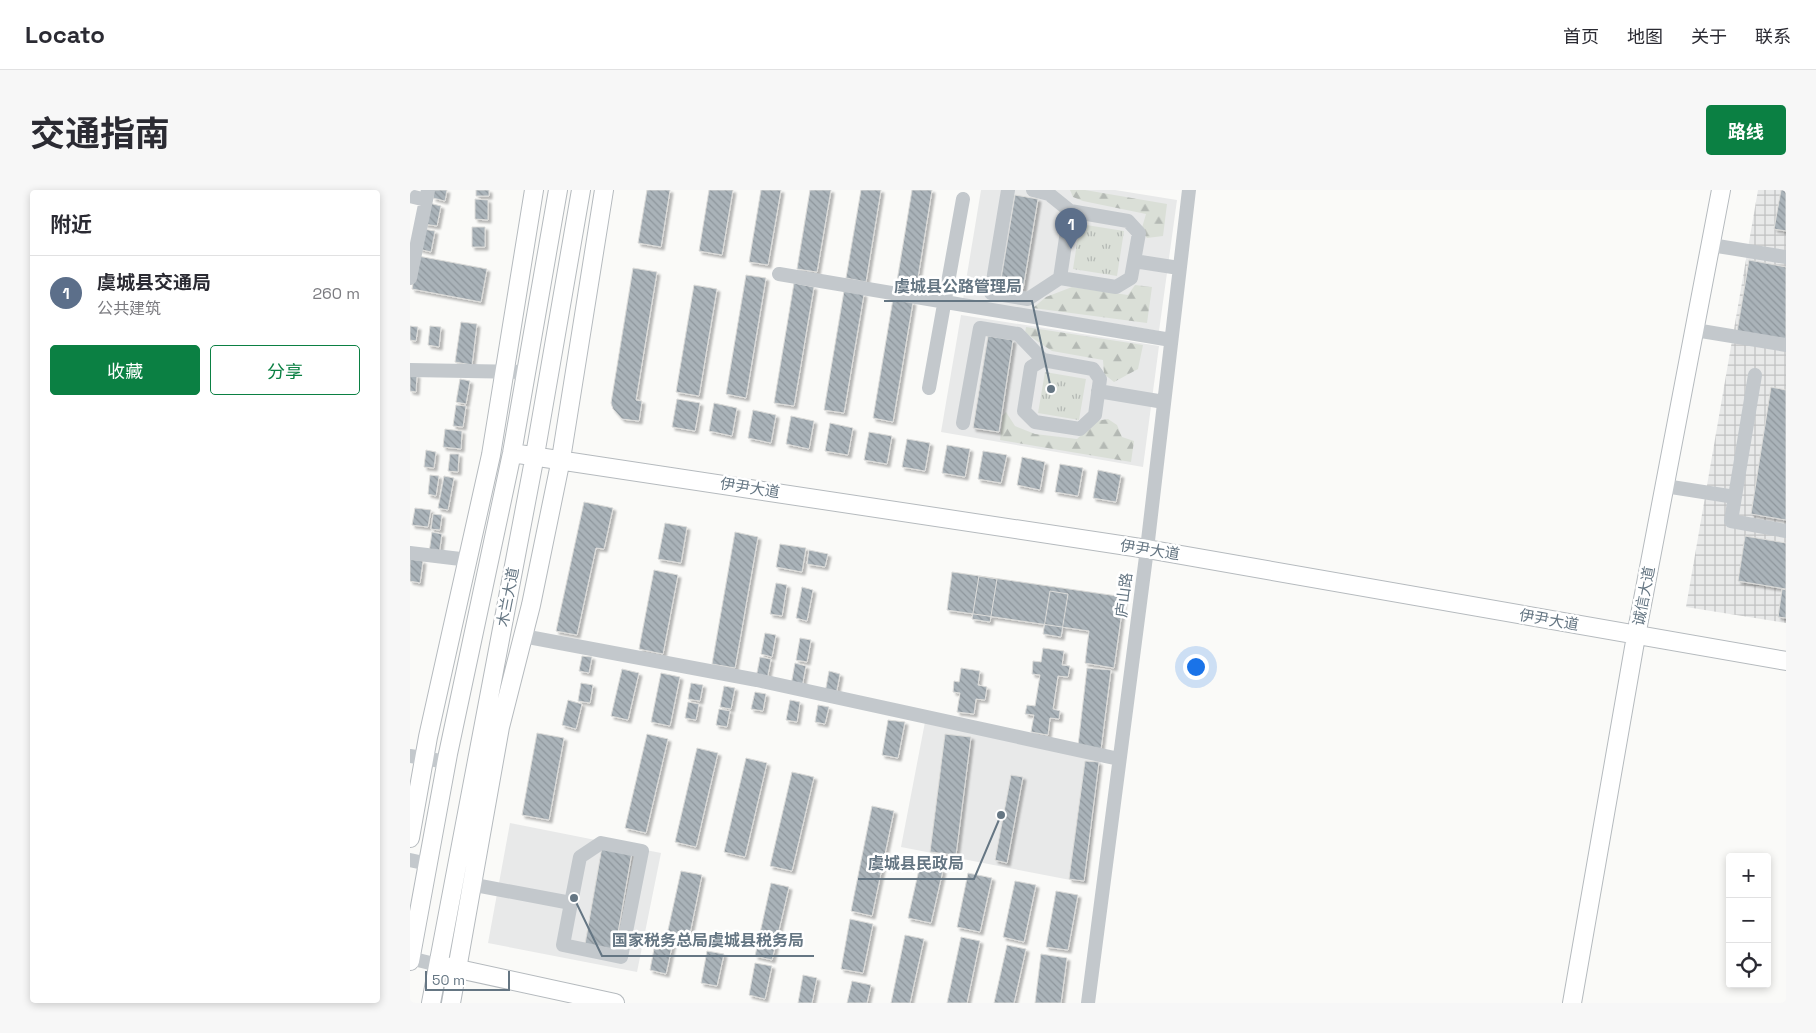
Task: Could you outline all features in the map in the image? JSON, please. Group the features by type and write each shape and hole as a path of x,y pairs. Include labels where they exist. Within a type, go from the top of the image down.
{"main road":[{"path":"410,838 417,758 469,560 488,473 534,190"},
{"name":"木兰大道","path":"410,959 447,762 512,453 558,190"},
{"name":"木兰大道","path":"431,1003 535,455 581,190"},
{"path":"451,1003 500,727 523,636 561,459 604,190"},
{"name":"诚信大道","path":"1572,1003 1636,636 1721,190"},
{"name":"伊尹大道","path":"512,453 1147,549 1786,661"},
{"path":"438,965 616,1003"}],"street":[{"path":"1008,190 991,293 1028,299 1060,278 1116,286 1131,278 1139,233 1128,221 1070,211 1050,194 1033,190"},
{"name":"庐山路","path":"1088,1003 1147,549 1188,190"},
{"path":"410,196 427,195 410,278"},
{"path":"929,388 963,199"},
{"path":"1060,278 1070,211"},
{"path":"1711,245 1786,257"},
{"path":"1134,261 1179,268"},
{"path":"779,274 1171,340"},
{"path":"963,423 980,328 1018,334 1043,360 1093,369 1100,379 1095,415 1080,429 1035,422 1024,411 1030,367 1043,360"},
{"path":"1695,330 1786,345"},
{"path":"410,370 526,372"},
{"path":"1755,375 1731,521 1786,531"},
{"path":"1098,391 1164,402"},
{"path":"1665,486 1735,497"},
{"path":"410,554 469,560"},
{"path":"523,636 757,680 1120,759"},
{"path":"417,758 447,762"},
{"path":"601,843 642,852 621,957 563,945 571,903 580,857 601,843"},
{"path":"410,860 428,864"},
{"path":"454,881 571,903"},
{"path":"410,959 438,965"}],"shaded area":[{"path":"981,190 1115,190 1177,200 1159,331 963,299"},
{"path":"1758,190 1786,190 1786,623 1686,607"},
{"path":"961,315 1159,346 1143,467 941,432"},
{"path":"925,722 1101,761 1086,883 901,847"},
{"path":"510,823 661,853 637,972 488,943"}],"green space":[{"path":"1070,190 1085,190 1167,204 1163,236 1147,238 1141,231 1146,214 1083,201 1073,197"},
{"path":"1080,224 1124,231 1117,276 1073,269"},
{"path":"1135,285 1152,287 1147,323 1033,308 1046,297 1072,287 1128,295"},
{"path":"1026,327 1143,345 1138,369 1114,382 1104,374 1103,360 1052,351 1025,333"},
{"path":"1045,372 1086,379 1079,420 1038,413"},
{"path":"1006,412 1015,426 1035,434 1077,439 1096,421 1108,419 1117,425 1122,437 1134,441 1131,462 1000,440 1003,415"}],"building":[{"path":"434,190 447,190 445,201 433,198"},
{"path":"476,190 489,190 489,196 476,196"},
{"path":"647,190 670,190 661,247 638,243"},
{"path":"709,190 733,190 722,255 699,251"},
{"path":"761,190 781,190 768,265 749,262"},
{"path":"810,190 831,190 817,272 797,269"},
{"path":"861,190 881,190 866,282 846,278"},
{"path":"912,190 932,190 916,290 896,287"},
{"path":"1781,190 1786,190 1786,231 1774,229"},
{"path":"1015,195 1038,199 1023,289 1000,285"},
{"path":"475,199 488,200 488,220 475,219"},
{"path":"429,203 441,206 437,226 424,224"},
{"path":"472,227 485,227 485,247 472,247"},
{"path":"423,229 435,231 431,252 419,249"},
{"path":"418,256 487,269 481,302 412,289"},
{"path":"1749,260 1786,267 1786,340 1737,332"},
{"path":"633,268 657,272 636,400 642,401 639,421 622,419 613,409 611,403"},
{"path":"746,275 766,278 746,398 726,394"},
{"path":"794,283 814,287 794,406 774,403"},
{"path":"694,285 717,289 699,396 676,392"},
{"path":"844,291 864,294 844,413 824,410"},
{"path":"893,299 913,302 893,422 873,418"},
{"path":"461,322 477,324 472,365 455,362"},
{"path":"410,326 418,327 416,341 410,340"},
{"path":"430,326 441,327 439,347 428,345"},
{"path":"988,336 1013,340 999,432 973,428"},
{"path":"410,374 417,375 416,392 410,391"},
{"path":"460,379 470,381 466,404 456,402"},
{"path":"1771,387 1786,390 1786,520 1751,514"},
{"path":"677,399 700,403 695,431 672,427"},
{"path":"714,403 737,408 732,436 709,431"},
{"path":"456,405 466,406 463,427 453,426"},
{"path":"753,410 776,415 771,443 748,438"},
{"path":"791,416 814,421 809,449 786,444"},
{"path":"830,423 853,428 848,455 825,451"},
{"path":"445,429 462,431 461,449 443,447"},
{"path":"869,432 892,436 887,464 864,460"},
{"path":"907,439 930,443 925,471 902,467"},
{"path":"947,445 970,449 965,477 942,473"},
{"path":"426,450 436,452 434,468 424,467"},
{"path":"983,451 1007,455 1001,483 978,479"},
{"path":"450,454 459,454 458,472 448,471"},
{"path":"1022,457 1045,462 1040,490 1017,485"},
{"path":"1060,464 1083,468 1078,496 1055,492"},
{"path":"1098,470 1121,475 1116,502 1093,498"},
{"path":"430,475 439,476 436,496 428,494"},
{"path":"444,476 454,478 448,510 438,508"},
{"path":"584,502 613,508 604,549 596,548 577,635 556,631"},
{"path":"415,508 431,510 428,527 412,525"},
{"path":"433,514 442,515 440,530 431,529"},
{"path":"665,523 687,527 681,563 658,559"},
{"path":"432,532 442,534 439,555 429,553"},
{"path":"735,532 758,537 735,668 712,664"},
{"path":"1745,536 1786,543 1786,589 1738,581"},
{"path":"780,544 806,548 802,572 776,567"},
{"path":"809,550 828,554 825,567 807,564"},
{"path":"410,559 423,561 420,583 410,581"},
{"path":"654,570 678,575 663,654 639,649"},
{"path":"952,572 1124,597 1114,668 1085,663 1089,631 947,610"},
{"path":"979,576 997,579 990,622 972,619"},
{"path":"776,583 787,585 782,616 770,614"},
{"path":"802,587 813,590 807,621 796,618"},
{"path":"1782,589 1786,590 1786,618 1778,617"},
{"path":"1050,591 1068,594 1061,637 1043,634"},
{"path":"765,633 776,635 772,657 761,654"},
{"path":"800,638 811,640 807,662 796,660"},
{"path":"1043,648 1064,651 1062,665 1070,666 1068,677 1058,676 1053,709 1060,711 1059,719 1050,718 1048,735 1031,732 1034,715 1025,714 1027,705 1035,706 1040,675 1032,674 1033,661 1041,662"},
{"path":"582,656 592,657 589,673 579,671"},
{"path":"760,657 771,659 767,680 756,678"},
{"path":"795,663 806,666 802,687 791,685"},
{"path":"961,668 980,671 978,685 987,687 985,700 976,699 974,714 957,712 960,693 953,692 954,681 959,682"},
{"path":"1087,668 1111,670 1101,749 1078,746"},
{"path":"622,669 639,673 628,720 611,716"},
{"path":"829,671 840,674 836,695 825,693"},
{"path":"661,673 680,677 670,726 651,722"},
{"path":"581,683 593,685 590,703 578,701"},
{"path":"691,683 703,685 700,701 688,699"},
{"path":"724,686 735,688 731,709 720,707"},
{"path":"755,692 766,694 763,711 751,709"},
{"path":"568,700 582,704 576,729 562,725"},
{"path":"790,700 800,702 797,722 786,720"},
{"path":"688,702 699,704 696,720 685,718"},
{"path":"818,705 829,707 825,724 815,722"},
{"path":"719,709 730,711 727,727 716,725"},
{"path":"888,720 905,722 898,758 882,755"},
{"path":"537,733 564,738 549,820 522,815"},
{"path":"647,734 668,739 646,833 625,828"},
{"path":"945,734 971,737 956,855 930,852"},
{"path":"697,748 718,753 696,847 675,842"},
{"path":"746,758 767,763 745,857 724,852"},
{"path":"1085,761 1099,762 1084,881 1069,879"},
{"path":"792,772 814,777 792,871 770,866"},
{"path":"1011,775 1023,777 1007,863 995,860"},
{"path":"872,806 894,811 872,916 851,911"},
{"path":"602,847 632,852 615,950 585,944"},
{"path":"920,865 943,870 931,923 908,918"},
{"path":"681,871 702,875 688,943 666,939"},
{"path":"968,873 992,878 980,932 957,927"},
{"path":"1015,881 1036,885 1024,942 1003,937"},
{"path":"771,883 789,887 772,960 755,956"},
{"path":"1056,891 1078,895 1068,950 1046,947"},
{"path":"850,919 873,924 863,973 841,969"},
{"path":"905,935 924,939 910,1003 891,1003"},
{"path":"961,937 980,941 967,1003 947,1003"},
{"path":"656,938 673,942 666,974 650,970"},
{"path":"1007,945 1026,949 1014,1003 994,1003"},
{"path":"707,951 724,954 717,986 701,983"},
{"path":"1041,954 1067,958 1061,1003 1035,1003"},
{"path":"755,963 772,966 765,999 749,995"},
{"path":"803,975 817,978 812,1003 798,1003"},
{"path":"852,981 871,985 867,1003 847,1003"}],"place":[{"name":"虞城县交通局","path":"1071,249"},
{"name":"虞城县公路管理局","path":"1051,389"},
{"name":"虞城县民政局","path":"1001,815"},
{"name":"国家税务总局虞城县税务局","path":"574,898"}]}
